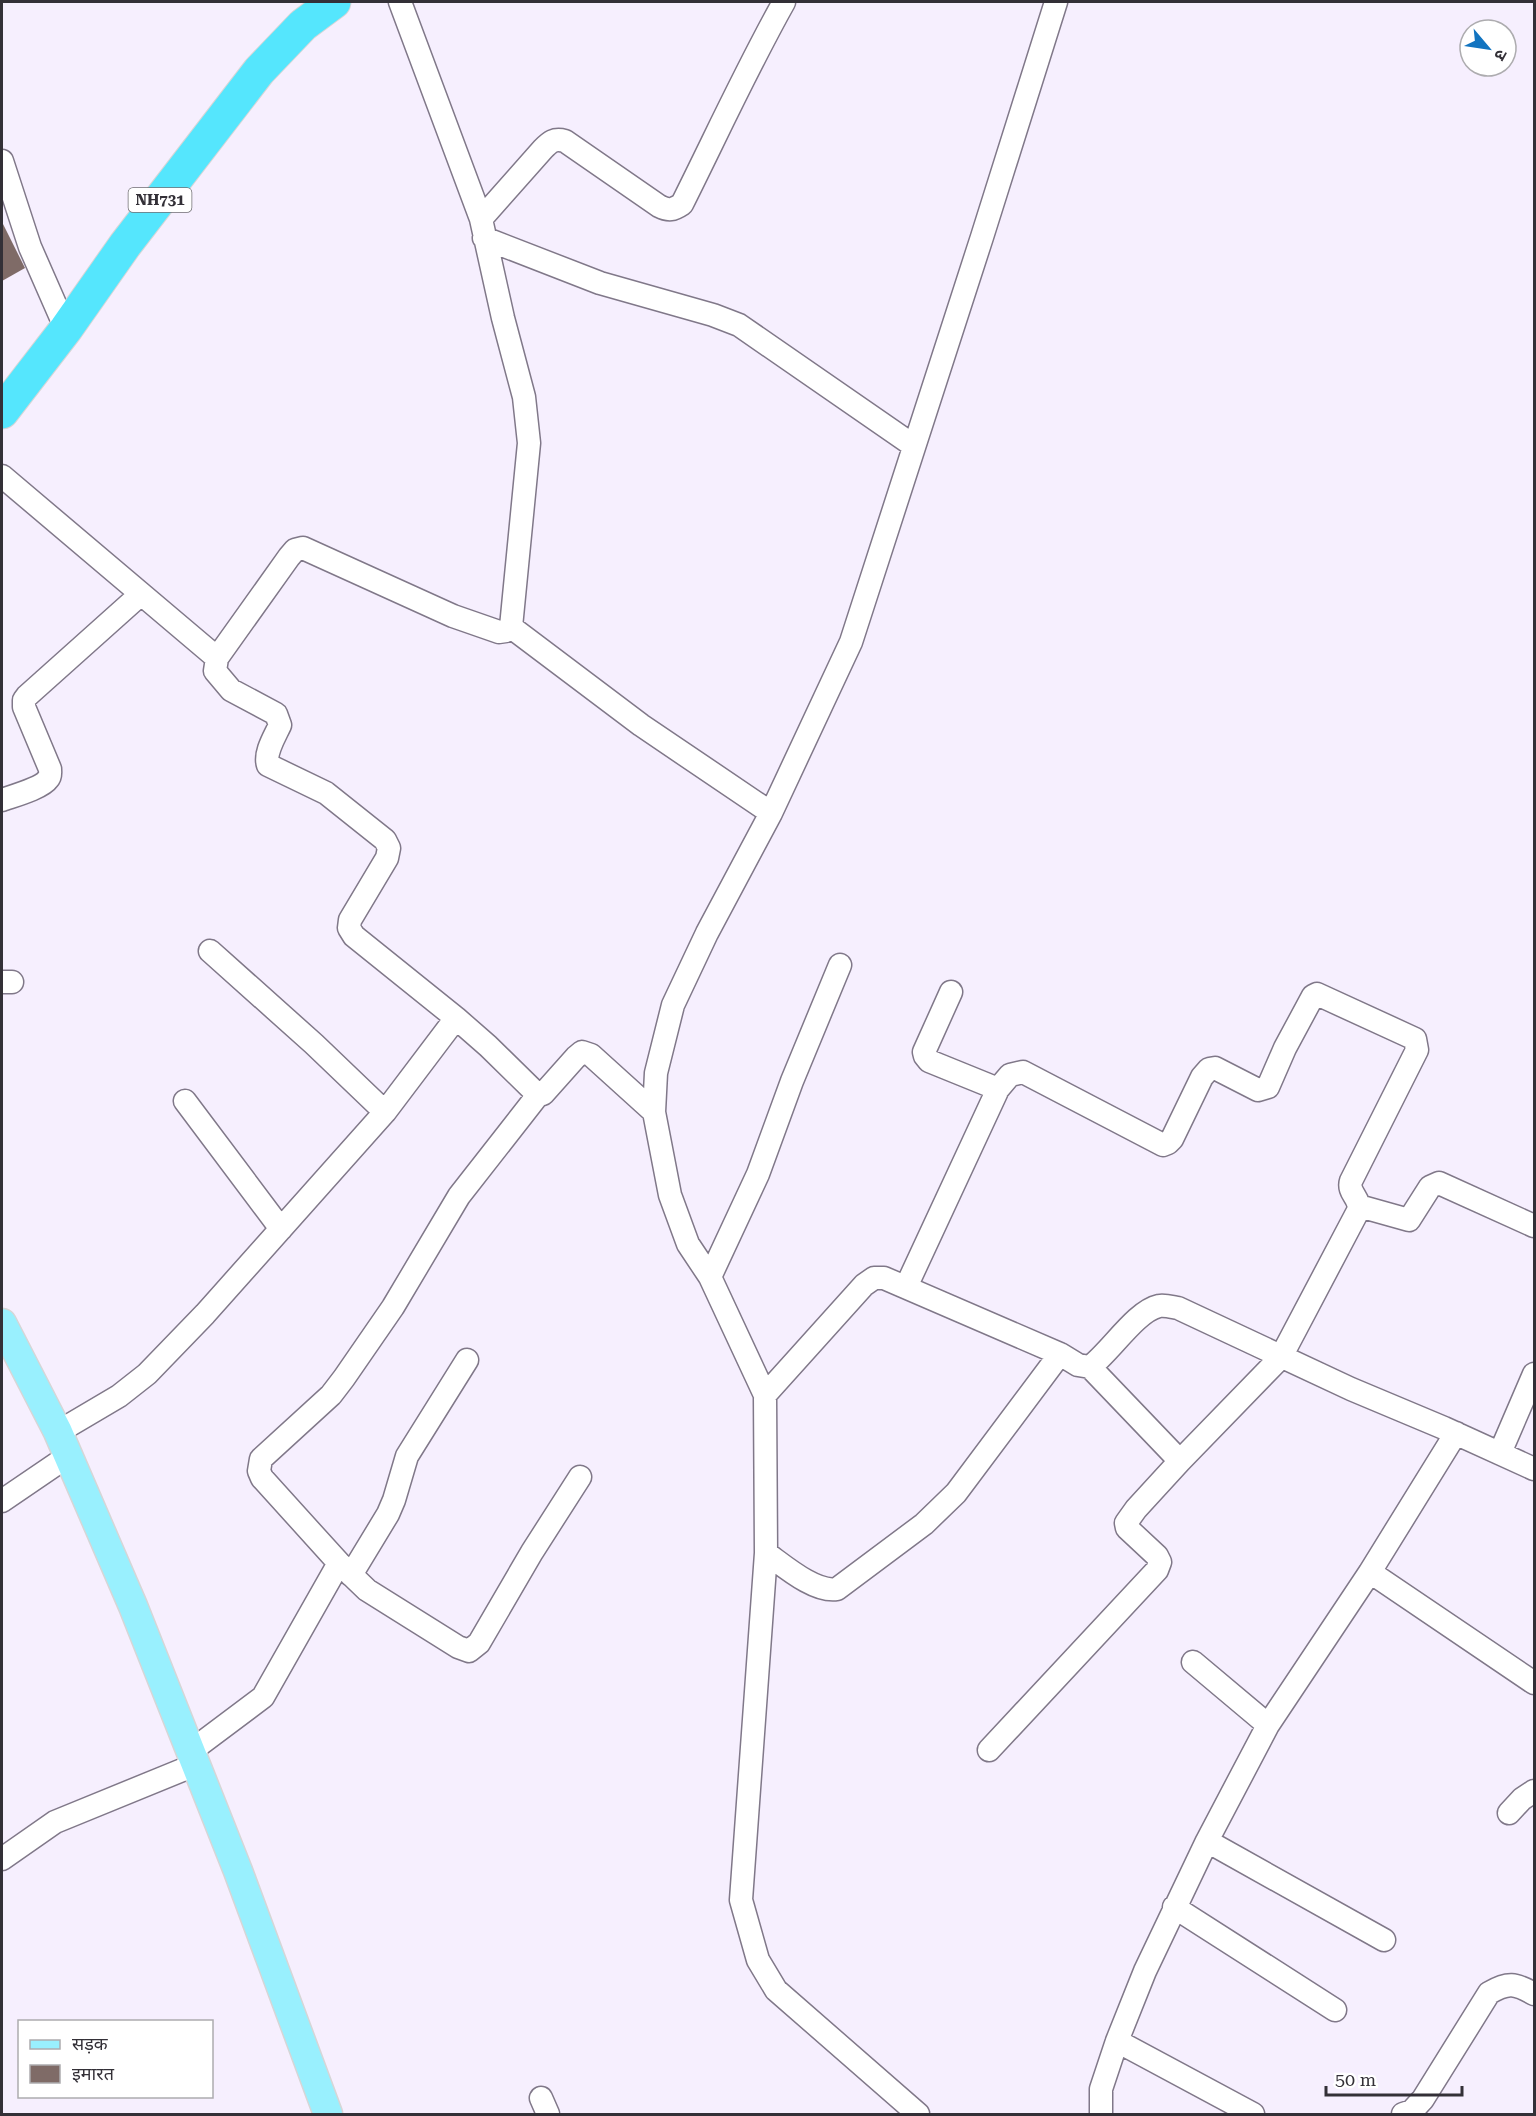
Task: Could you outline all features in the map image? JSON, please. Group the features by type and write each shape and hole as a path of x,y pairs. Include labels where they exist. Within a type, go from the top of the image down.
{"highway":[{"name":"NH731","path":"2,412 66,329 125,245 260,71 303,25 334,2"}],"main road":[{"path":"2,1323 63,1444 133,1605 238,1871 328,2115"}],"street":[{"path":"400,2 483,229 524,397 529,443 511,627 499,632 453,616 303,548 295,550 289,557 217,657 215,670 221,681 231,690 276,714 280,724 268,754 266,761 268,765 326,793 385,840 389,848 387,858 351,920 349,928 354,936 456,1018 538,1095"},
{"path":"483,229 543,149 551,141 558,139 565,141 659,206 667,210 675,209 681,204 750,63 784,2"},
{"path":"918,2115 776,1990 758,1960 741,1900 766,1553 765,1395 710,1277 688,1244 670,1196 654,1112 656,1072 673,1005 707,933 771,813 851,642 1056,2"},
{"path":"2,161 30,247 66,329"},
{"path":"483,229 600,283 693,309 739,326 914,446"},
{"path":"2,476 217,657"},
{"path":"2,800 40,785 48,780 50,775 24,707 24,700 141,594"},
{"path":"511,627 641,725 771,813"},
{"path":"210,951 314,1044 385,1112"},
{"path":"710,1277 758,1174 792,1082 840,965"},
{"path":"951,992 924,1052 925,1056 929,1061 998,1089"},
{"path":"906,1287 998,1089 1010,1075 1023,1072 1163,1145 1168,1143 1202,1077 1209,1069 1215,1068 1258,1090 1268,1087 1285,1048 1313,996 1320,993 1410,1036 1418,1044 1349,1185 1359,1206 1408,1220 1430,1187 1439,1183 1534,1226"},
{"path":"2,1501 63,1444 147,1374 205,1314 385,1112 456,1018"},
{"path":"580,1477 473,1649 465,1650 376,1596 345,1569 262,1478 259,1471 261,1459 331,1395 393,1307 459,1196 538,1095 543,1094 576,1057 582,1052 591,1055 654,1112"},
{"path":"185,1101 281,1229"},
{"path":"989,1750 1157,1570 1160,1562 1157,1556 1127,1528 1125,1523 1180,1461 1281,1356 1359,1206"},
{"path":"765,1395 864,1285 874,1278 884,1278 1060,1354 1078,1365 1090,1366 1180,1461"},
{"path":"1090,1366 1103,1356 1142,1313 1160,1306 1178,1308 1351,1389 1500,1452 1534,1469"},
{"path":"766,1553 801,1578 824,1588 837,1589 924,1524 956,1493 1060,1354"},
{"path":"2,1859 55,1822 194,1757 263,1697 345,1569 388,1514 406,1456 467,1360"},
{"path":"1500,1452 1534,1374"},
{"path":"1101,2115 1101,2089 1117,2041 1145,1971 1207,1841 1269,1725 1370,1572 1456,1433"},
{"path":"1370,1572 1534,1683"},
{"path":"1193,1662 1269,1725"},
{"path":"1509,1813 1522,1799 1534,1791"},
{"path":"1207,1841 1384,1940"},
{"path":"1174,1908 1335,2010"},
{"path":"1403,2115 1412,2111 1423,2099 1489,1994 1503,1985 1516,1985 1534,1994"},
{"path":"1117,2041 1244,2112"}],"building":[{"path":"2,222 25,268 2,281"}]}
